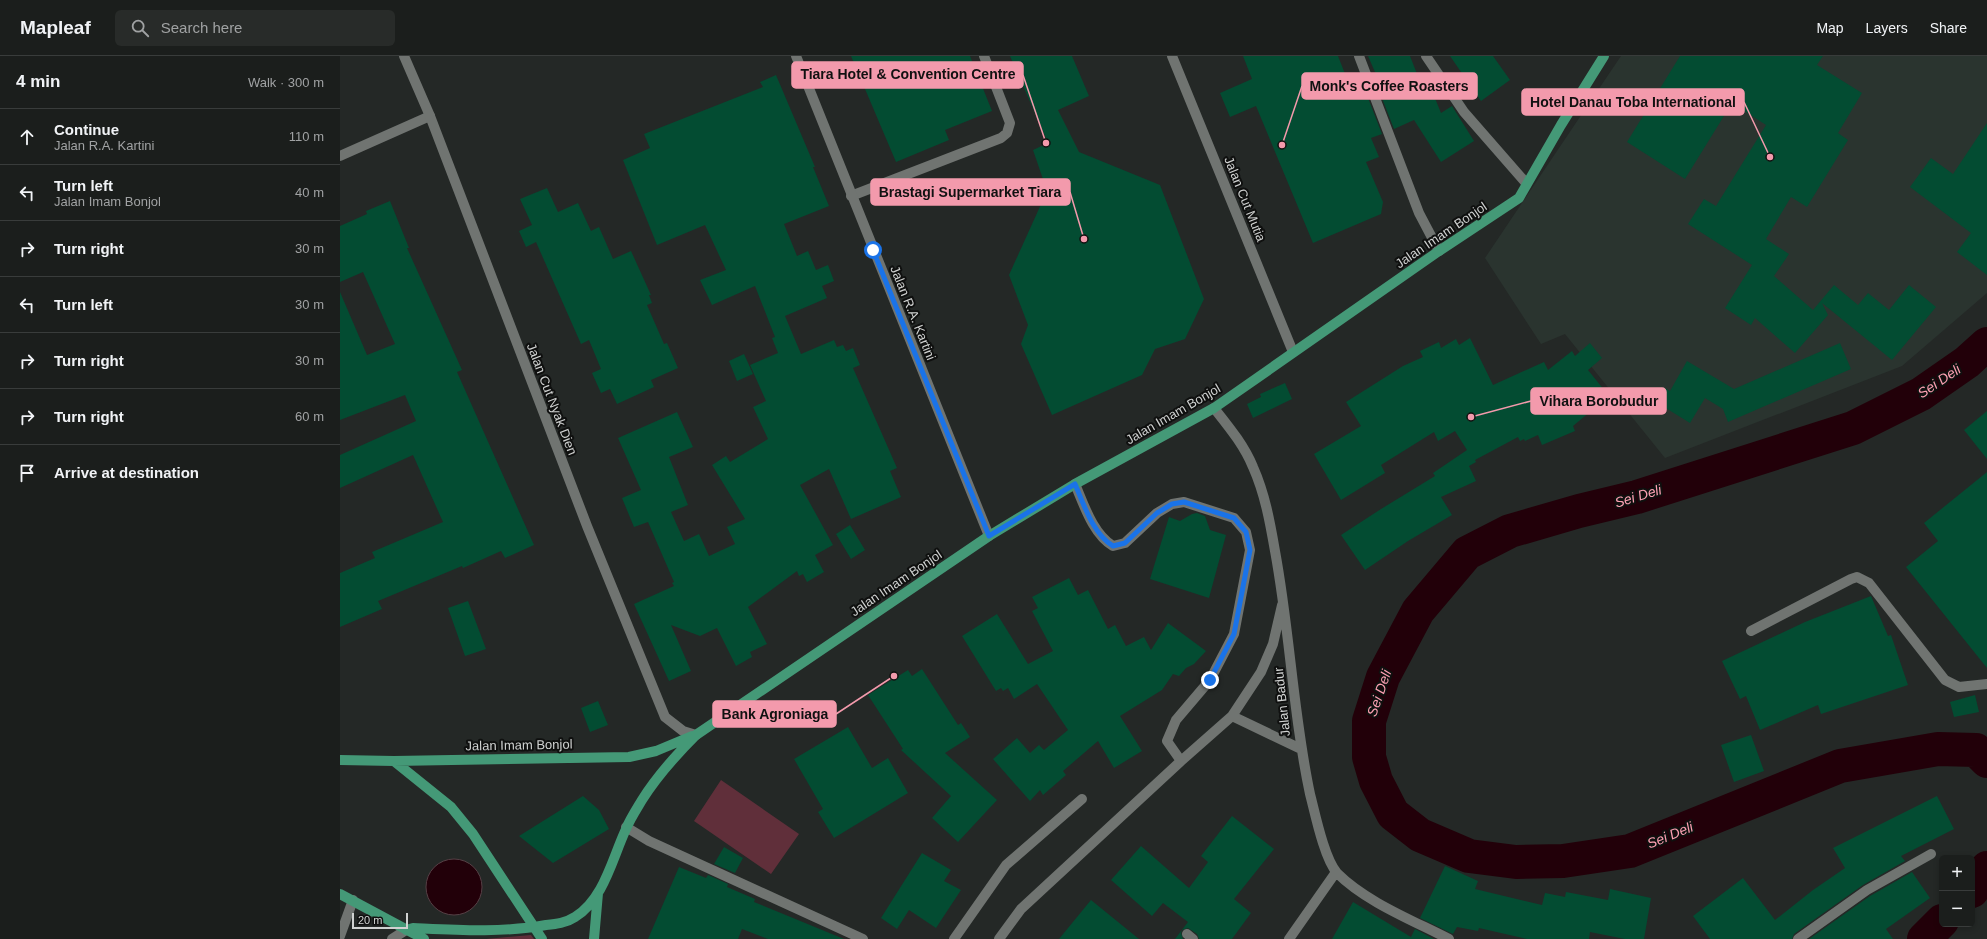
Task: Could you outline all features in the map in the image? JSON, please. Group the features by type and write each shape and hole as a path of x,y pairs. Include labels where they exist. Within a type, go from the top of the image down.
{"main road":[{"name":"Jalan Imam Bonjol","path":"340,760 394,761 629,757 656,750 696,735 989,536 1075,484 1214,408 1439,251 1518,198 1604,56"},
{"name":"Jalan Imam Bonjol","path":"406,930 413,928 459,931 534,928 565,922 575,917 584,910 598,893 626,828 642,800 659,776 696,735"},
{"path":"394,761 451,807 473,834 542,939"},
{"name":"Jalan Imam Bonjol","path":"594,939 598,893"},
{"path":"340,894 424,939"}],"street":[{"name":"Jalan Cut Nyak Dien","path":"404,56 430,116 587,526 665,717 683,731 696,735"},
{"name":"Jalan R.A. Kartini","path":"796,56 989,536"},
{"path":"851,196 1001,138 1007,133 1010,123 984,56"},
{"name":"Jalan Cut Mutia","path":"1172,56 1293,352"},
{"path":"1359,56 1420,213 1439,251"},
{"path":"1426,56 1464,112 1526,183"},
{"path":"340,156 430,116"},
{"name":"Jalan Badur","path":"1214,408 1237,437 1253,466 1266,502 1284,597 1301,749 1318,828 1336,872 1363,894 1449,939"},
{"path":"1075,484 1087,512 1103,540 1113,546 1125,543 1157,513 1172,504 1184,502 1234,518 1246,532 1250,550 1234,634 1210,680 1176,720 1167,742 1181,761"},
{"path":"1751,631 1851,579 1858,578 1869,583 1945,680 1959,687 1987,684"},
{"path":"999,939 1021,909 1181,761 1232,716 1261,672 1273,644 1284,597"},
{"path":"1232,716 1301,749"},
{"path":"954,939 1006,865 1082,799"},
{"path":"626,828 649,841 863,939"},
{"path":"1798,939 1866,890 1931,854"},
{"path":"1289,939 1336,872"},
{"path":"340,936 353,900"},
{"name":"Jalan Imam Bonjol","path":"392,939 406,930"}],"shaded area":[{"path":"1621,56 1987,56 1987,293 1902,366 1665,458 1565,334 1541,344 1485,258"},
{"path":"721,780 799,834 771,874 694,821"},
{"path":"454,859 465,861 474,867 480,876 482,887 480,898 474,907 465,913 454,915 443,913 434,907 428,898 426,887 428,876 434,867 443,861"},
{"path":"531,935 534,939 486,939"}],"building":[{"path":"851,56 970,56 992,111 945,130 949,140 896,162"},
{"path":"1010,56 1072,56 1089,96 1058,110 1079,152 1160,185 1204,299 1185,339 1155,349 1142,375 1052,415 1021,344 1028,325 1009,275 1047,191 1033,150 1048,143"},
{"path":"1243,56 1338,56 1351,89 1363,85 1382,134 1371,138 1379,157 1366,162 1383,202 1381,214 1313,243 1256,106 1230,117 1220,93 1252,79"},
{"path":"1368,56 1410,56 1421,84 1428,81 1441,113 1452,106 1474,141 1441,162 1414,120 1394,129 1375,80 1378,79"},
{"path":"1450,56 1493,56 1510,80 1481,101"},
{"path":"1680,56 1823,56 1817,65 1862,93 1838,133 1848,140 1807,207 1791,197 1766,239 1789,254 1774,276 1813,310 1834,285 1858,305 1868,293 1889,310 1909,285 1936,307 1892,360 1822,303 1828,315 1795,353 1755,318 1751,325 1725,308 1752,265 1688,224 1704,199 1716,206 1766,125 1732,103 1685,179 1627,142"},
{"path":"776,75 815,167 813,167 829,206 784,224 797,256 808,251 816,270 828,265 834,281 822,286 827,298 785,316 801,354 834,340 837,347 843,345 846,351 853,348 860,365 853,368 897,468 890,471 901,497 851,519 829,469 800,485 833,545 815,555 824,572 807,582 803,574 799,576 797,571 748,607 767,644 750,652 752,657 736,666 717,628 700,636 671,625 691,671 669,681 634,604 674,586 672,583 674,582 648,522 634,527 622,498 641,490 618,438 677,412 693,447 669,457 688,505 671,512 684,541 699,534 709,556 735,544 727,527 745,519 712,465 726,456 730,462 768,439 753,407 766,401 750,365 778,353 772,338 775,337 755,286 712,305 700,280 726,270 705,225 657,245 623,160 650,148 644,134 763,87 760,82"},
{"path":"1987,123 1987,275 1957,252 1971,233 1910,187 1931,158 1953,174"},
{"path":"547,188 558,212 578,203 591,231 599,227 613,259 631,251 651,295 649,295 652,303 647,305 664,344 667,343 678,368 651,380 654,387 617,404 610,389 601,393 592,373 601,369 589,340 581,344 536,242 526,247 519,231 532,225 520,199"},
{"path":"390,201 409,248 407,248 462,370 457,372 534,545 505,558 501,551 463,568 462,566 378,601 382,609 340,627 340,573 375,558 372,552 443,522 413,455 340,488 340,455 416,421 405,395 340,420 340,292 367,355 395,344 363,272 340,282 340,226 367,214 366,211"},
{"path":"1470,338 1493,385 1544,362 1548,370 1572,351 1575,356 1590,343 1602,358 1588,370 1609,396 1573,426 1575,431 1542,445 1538,435 1525,441 1524,439 1520,441 1518,437 1475,460 1476,462 1469,466 1476,481 1441,497 1452,515 1408,541 1365,570 1341,535 1435,476 1433,473 1467,450 1455,431 1438,441 1434,432 1381,465 1385,473 1341,500 1314,454 1361,426 1346,402 1403,366 1423,357 1420,351 1439,342 1441,348 1456,339 1459,345"},
{"path":"1840,343 1851,369 1728,422 1723,409 1705,398 1690,423 1656,402 1665,388 1670,391 1687,361 1734,389"},
{"path":"744,354 753,374 737,381 729,361"},
{"path":"1285,383 1292,399 1253,418 1247,404 1261,397 1260,394"},
{"path":"1987,411 1987,459 1964,430"},
{"path":"1987,472 1987,668 1906,567 1938,541 1924,523"},
{"path":"1197,513 1205,516 1210,530 1226,535 1209,598 1150,579 1169,517 1180,521 1192,514"},
{"path":"850,525 865,550 851,559 836,534"},
{"path":"1069,578 1078,595 1088,590 1108,629 1115,625 1126,646 1144,637 1151,650 1168,623 1206,651 1194,664 1186,668 1179,676 1173,674 1162,690 1120,716 1142,751 1114,768 1098,741 1063,771 1066,775 1043,795 1040,790 1030,801 993,759 1017,738 1030,753 1039,745 1044,750 1068,730 1037,684 1014,699 1008,688 1003,691 1001,688 996,691 962,636 997,614 1028,664 1053,651 1032,611 1038,608 1032,597"},
{"path":"1871,596 1888,636 1891,635 1908,685 1821,714 1818,705 1760,730 1746,696 1740,699 1722,661 1805,622"},
{"path":"468,601 486,649 465,656 448,608"},
{"path":"922,669 958,725 961,723 970,737 945,753 997,800 958,842 932,818 951,796 901,750 903,749 868,695 908,670 912,676"},
{"path":"1975,695 1979,712 1954,717 1950,702"},
{"path":"598,701 608,725 590,732 581,708"},
{"path":"848,727 872,768 888,758 908,793 834,838 818,812 823,809 794,759"},
{"path":"1751,735 1764,771 1734,782 1721,745"},
{"path":"583,796 599,810 609,829 553,863 519,836"},
{"path":"1937,796 1954,829 1901,856 1905,861 1863,885 1794,934 1792,939 1710,939 1693,916 1743,878 1775,920 1813,890 1845,868 1833,848"},
{"path":"1232,816 1274,849 1234,899 1251,913 1232,939 1199,939 1197,934 1188,928 1182,930 1181,933 1183,939 1175,939 1188,922 1163,903 1152,916 1111,880 1141,846 1189,888 1208,862 1201,856"},
{"path":"724,847 743,858 735,873 714,864"},
{"path":"922,853 951,870 944,881 961,890 936,928 909,910 897,929 881,918"},
{"path":"1445,866 1478,881 1475,889 1542,905 1545,893 1565,897 1566,892 1608,900 1610,889 1651,898 1644,939 1625,939 1590,932 1589,939 1527,939 1479,928 1478,931 1457,927 1453,934 1420,918"},
{"path":"679,867 706,878 708,875 728,884 727,887 755,899 754,902 844,939 768,939 742,929 738,939 648,939"},
{"path":"1912,872 1930,898 1886,929 1893,939 1809,939 1870,896"},
{"path":"1091,900 1139,939 1059,939"},
{"path":"1353,902 1411,937 1415,929 1434,939 1332,939"}],"waterway":[{"name":"Sei Deli","path":"1987,344 1967,362 1921,394 1853,428 1637,497 1579,511 1510,531 1467,553 1418,611 1383,677 1369,721 1369,757 1376,781 1393,814 1420,835 1469,856 1516,862 1563,861 1630,851 1840,766 1938,749 1976,750 1987,761"},
{"name":"Sei Deli","path":"1975,886 1987,868"},
{"name":"Sei Deli","path":"1924,939 1939,924"}],"place":[{"name":"Tiara Hotel & Convention Centre","path":"1046,143"},
{"name":"Monk's Coffee Roasters","path":"1282,145"},
{"name":"Hotel Danau Toba International","path":"1770,157"},
{"name":"Brastagi Supermarket Tiara","path":"1084,239"},
{"name":"Vihara Borobudur","path":"1471,417"},
{"name":"Bank Agroniaga","path":"894,676"}],"route":[{"path":"873,250 989,536 1075,484 1087,512 1103,540 1113,546 1125,543 1157,513 1172,504 1184,502 1234,518 1246,532 1250,550 1234,634 1210,680"}]}
